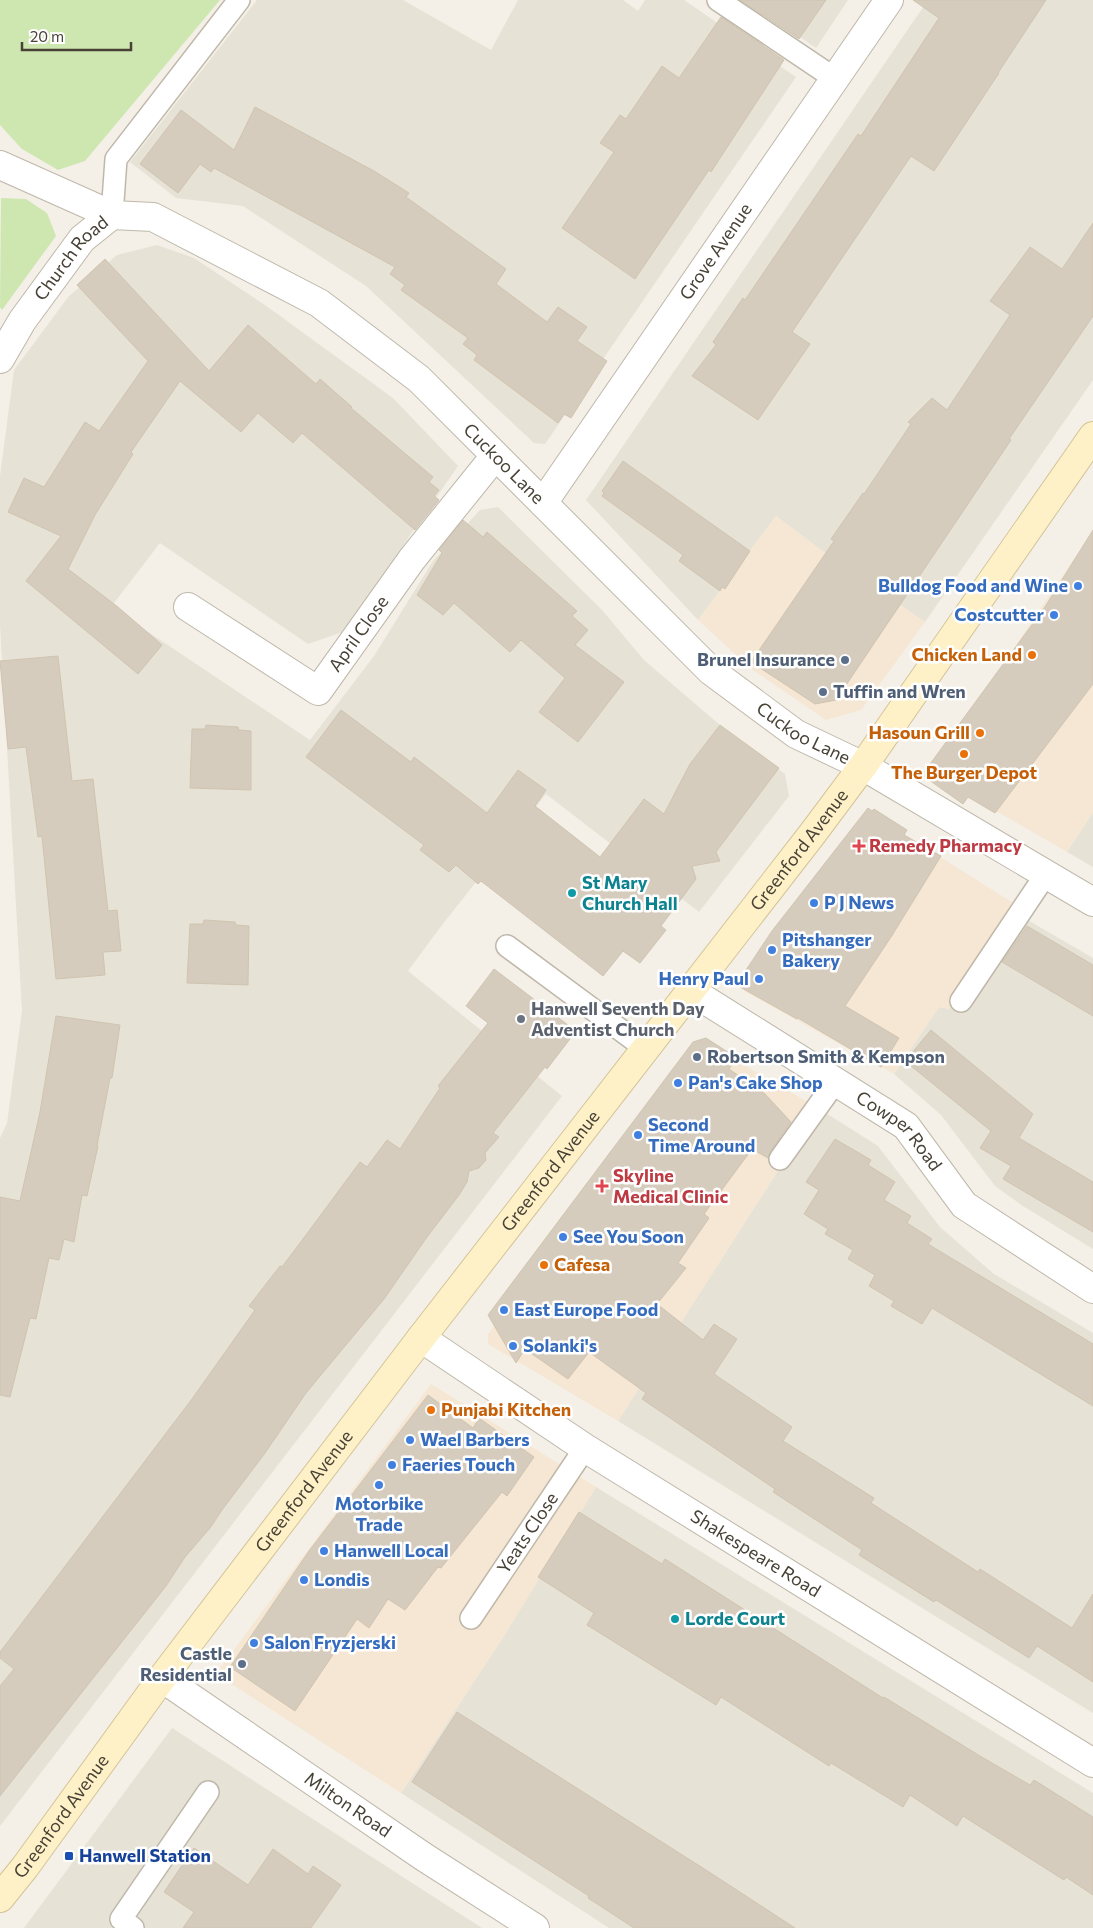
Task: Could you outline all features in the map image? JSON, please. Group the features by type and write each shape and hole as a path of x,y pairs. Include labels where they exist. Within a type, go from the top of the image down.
{"street":[{"name":"Grove Avenue","path":"543,503 756,196 834,78 889,0"},
{"name":"Church Road","path":"0,165 112,216 82,239 22,321 0,359"},
{"name":"Cuckoo Lane","path":"112,216 153,217 319,303 419,379 711,671 796,734 862,766 1093,902"},
{"name":"Greenford Avenue","path":"0,1898 25,1867 162,1678 862,766 1093,436"},
{"name":"April Close","path":"188,607 318,690 412,559 495,456"},
{"name":"Cowper Road","path":"691,991 906,1126 964,1205 1093,1289"},
{"name":"Shakespeare Road","path":"422,1338 585,1448 1093,1763"},
{"name":"Milton Road","path":"162,1678 424,1857 535,1928"}],"lane":[{"path":"112,216 116,159 239,0"},
{"path":"718,0 834,78"},
{"path":"961,1001 1046,874"},
{"path":"507,946 645,1048"},
{"path":"780,1160 836,1081"},
{"name":"Yeats Close","path":"471,1618 585,1448"},
{"path":"133,1928 120,1919 208,1792"}],"shaded area":[{"path":"257,0 403,0 491,50 518,0 623,0 638,11 645,0 684,0 796,77 545,444 534,443 366,286 243,206 176,198 130,162"},
{"path":"746,0 848,0 816,48"},
{"path":"928,0 1093,0 1093,380 925,622 825,553 776,516 698,620 586,500"},
{"path":"157,245 194,258 265,305 393,398 458,466 343,632 308,644 160,543 111,607 310,740 374,656 433,561 480,510 498,507 602,610 644,660 720,725 785,774 789,796 699,912 546,794 442,925 408,971 562,1096 0,1826 0,1138 7,1123 22,1011 0,625 0,476 14,370 69,296 117,255"},
{"path":"776,516 825,553 925,622 861,710 826,720 750,668 698,620"},
{"path":"1093,552 1093,812 1067,852 934,775 935,766 1078,553 1089,558"},
{"path":"869,812 1018,906 949,1009 939,1007 894,1074 744,991 748,977"},
{"path":"1093,812 1093,867 1067,852"},
{"path":"1014,912 1093,958 1093,1249 1023,1206 995,1186 941,1115 894,1074 939,1007 949,1009"},
{"path":"712,1046 818,1108 618,1421 488,1344 488,1334 702,1049"},
{"path":"818,1108 878,1146 940,1227 994,1274 1093,1333 1093,1713 618,1421"},
{"path":"431,1384 596,1487 502,1639 401,1793 216,1674"},
{"path":"596,1487 1093,1793 1093,1928 609,1928 401,1793 502,1639"},
{"path":"172,1728 482,1928 24,1928"}],"green space":[{"path":"0,0 220,0 85,161 58,170 22,149 0,125"},
{"path":"1,198 26,199 47,213 56,236 2,310 0,307"}],"building":[{"path":"740,0 826,0 799,39"},
{"path":"913,0 1046,0 934,171 911,156 792,332 810,344 758,420 692,376 716,345 713,342 743,298 745,300 858,134 861,136 939,18"},
{"path":"721,17 784,60 711,172 709,170 635,279 562,228 614,152 600,143 620,115 626,119 662,66 679,78"},
{"path":"255,107 374,171 409,193 406,197 506,269 496,284 547,322 558,307 587,327 577,341 607,361 571,418 564,414 558,423 474,360 477,355 463,344 468,338 401,290 405,285 390,274 395,267 214,168 211,172 200,164 178,193 140,164 181,110 234,150"},
{"path":"1093,223 1093,316 836,700 815,704 751,662 834,541 831,539 911,424 908,422 932,398 947,410 1010,315 990,301 1030,247 1062,269"},
{"path":"105,259 209,371 248,325 316,384 320,379 351,408 433,477 429,482 439,490 434,496 439,500 415,530 302,433 293,443 258,413 241,432 180,381 131,452 133,454 95,515 68,569 118,607 162,645 138,674 26,581 61,536 8,512 24,478 44,487 85,422 99,431 148,361 77,285"},
{"path":"623,461 750,551 725,589 722,587 720,591 679,561 683,555 602,496 604,493 602,491"},
{"path":"463,520 483,537 487,532 577,611 572,616 588,630 575,645 624,682 578,742 539,712 565,678 521,640 510,652 454,603 443,615 417,595 442,553 439,550"},
{"path":"1093,530 1093,684 995,813 968,797 963,804 922,775 1045,607"},
{"path":"58,656 72,781 93,779 108,911 117,910 121,951 103,952 105,975 56,979 42,836 38,837 26,747 8,749 0,661"},
{"path":"341,710 411,762 414,757 487,813 518,770 546,790 535,806 600,857 644,799 664,814 690,764 720,725 779,768 716,852 720,861 692,866 696,879 661,926 666,930 640,963 623,951 603,976 481,881 478,884 456,865 449,872 420,850 424,845 306,757"},
{"path":"206,725 238,727 239,730 251,731 251,790 190,788 192,729 205,729"},
{"path":"868,808 872,811 874,809 907,830 904,835 941,856 891,937 845,1006 899,1038 881,1067 798,1018 740,987 746,970 772,931"},
{"path":"204,920 235,922 236,925 249,926 248,985 187,983 190,924 203,924"},
{"path":"1027,926 1093,965 1093,1016 1002,962"},
{"path":"494,969 576,1031 493,1133 499,1137 485,1153 486,1160 479,1168 469,1171 467,1182 459,1195 384,1299 306,1393 265,1453 210,1528 185,1557 166,1586 0,1796 0,1686 14,1669 0,1658 0,1652 192,1399 255,1310 249,1306 280,1266 282,1267 360,1162 367,1167 387,1140 400,1149 440,1088 438,1086 488,1023 466,1006"},
{"path":"56,1016 120,1025 112,1078 110,1078 98,1146 87,1196 82,1195 74,1242 64,1239 59,1260 49,1258 36,1319 30,1318 10,1397 0,1395 0,1197 20,1201 40,1112"},
{"path":"931,1030 1033,1114 1019,1138 1093,1182 1093,1232 1003,1179 1011,1166 980,1148 991,1131 905,1061"},
{"path":"706,1038 737,1058 729,1069 765,1094 791,1122 770,1152 768,1158 752,1149 704,1214 709,1218 678,1263 686,1268 657,1304 703,1340 714,1324 737,1339 714,1374 792,1427 783,1441 874,1498 871,1503 978,1572 980,1569 1072,1628 1093,1594 1093,1682 1037,1646 1029,1658 859,1555 862,1550 773,1492 775,1489 642,1399 646,1393 589,1352 568,1379 525,1349 516,1363 488,1315 693,1042"},
{"path":"835,1139 871,1160 868,1165 895,1182 884,1200 911,1216 907,1223 932,1239 928,1244 1093,1344 1093,1406 932,1308 922,1324 891,1306 894,1301 869,1286 875,1275 848,1259 853,1250 825,1234 828,1229 804,1214 819,1190 806,1182"},
{"path":"428,1395 473,1428 479,1418 534,1457 507,1496 502,1492 441,1568 438,1567 405,1610 388,1599 369,1628 357,1619 295,1711 230,1667 309,1551"},
{"path":"579,1512 662,1564 665,1559 883,1698 980,1756 1030,1785 1034,1780 1093,1817 1093,1895 1066,1877 1064,1880 963,1816 957,1826 910,1795 903,1807 831,1763 829,1766 721,1697 716,1705 587,1625 594,1613 538,1577"},
{"path":"457,1712 795,1928 634,1928 588,1898 589,1896 412,1782"},
{"path":"194,1848 248,1885 273,1849 308,1874 313,1866 341,1885 311,1928 183,1928 194,1912 164,1892"}],"place":[{"name":"Bulldog Food and Wine","path":"1078,586"},
{"name":"Costcutter","path":"1054,615"},
{"name":"Chicken Land","path":"1032,655"},
{"name":"Brunel Insurance","path":"845,660"},
{"name":"Tuffin and Wren","path":"823,692"},
{"name":"Hasoun Grill","path":"980,733"},
{"name":"The Burger Depot","path":"964,754"},
{"name":"Remedy Pharmacy","path":"859,846"},
{"name":"St Mary Church Hall","path":"572,893"},
{"name":"P J News","path":"814,903"},
{"name":"Pitshanger Bakery","path":"772,950"},
{"name":"Henry Paul","path":"759,979"},
{"name":"Hanwell Seventh Day Adventist Church","path":"521,1019"},
{"name":"Robertson Smith & Kempson","path":"697,1057"},
{"name":"Pan's Cake Shop","path":"678,1083"},
{"name":"Second Time Around","path":"638,1135"},
{"name":"Skyline Medical Clinic","path":"602,1186"},
{"name":"See You Soon","path":"563,1237"},
{"name":"Cafesa","path":"544,1265"},
{"name":"East Europe Food","path":"504,1310"},
{"name":"Solanki's","path":"513,1346"},
{"name":"Punjabi Kitchen","path":"431,1410"},
{"name":"Wael Barbers","path":"410,1440"},
{"name":"Faeries Touch","path":"392,1465"},
{"name":"Motorbike Trade","path":"379,1485"},
{"name":"Hanwell Local","path":"324,1551"},
{"name":"Londis","path":"304,1580"},
{"name":"Lorde Court","path":"675,1619"},
{"name":"Salon Fryzjerski","path":"254,1643"},
{"name":"Castle Residential","path":"242,1664"},
{"name":"Hanwell Station","path":"69,1856"}]}
